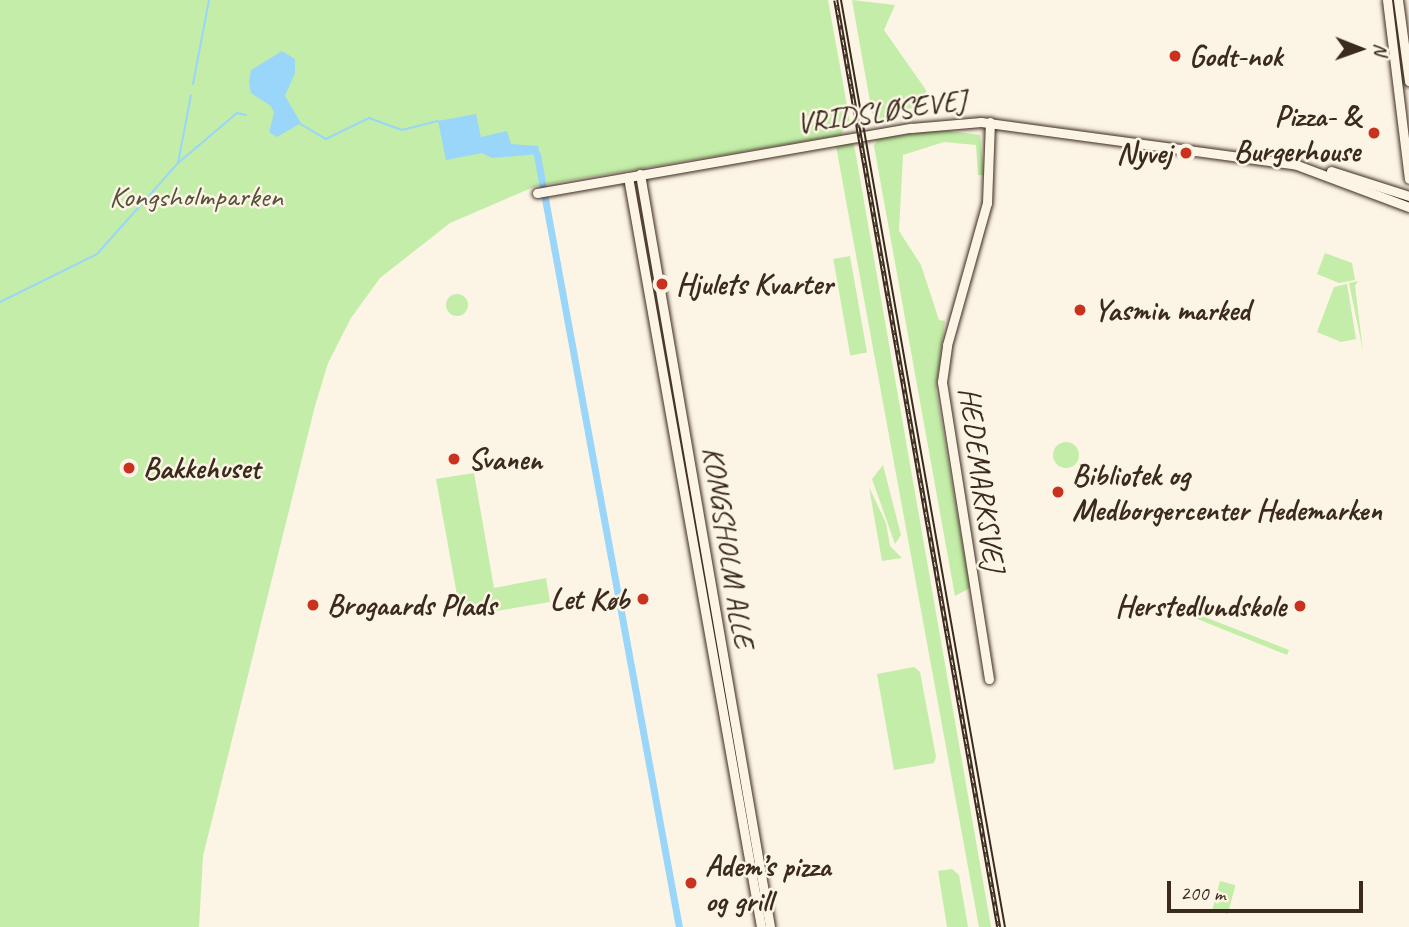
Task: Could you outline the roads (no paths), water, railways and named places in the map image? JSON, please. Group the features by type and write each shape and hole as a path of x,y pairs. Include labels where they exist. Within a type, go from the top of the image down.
{"street":[{"path":"1387,0 1409,179"},
{"path":"1398,0 1409,81"},
{"path":"1397,76 1409,132"},
{"name":"VRIDSLØSEVEJ","path":"537,193 911,128 990,122 1362,178 1409,195"},
{"name":"HEDEMARKSVEJ","path":"989,680 942,382 947,345 987,203 990,122"},
{"name":"VRIDSLØSEVEJ","path":"1316,170 1409,207"},
{"name":"KONGSHOLM ALLE","path":"640,174 770,927"},
{"name":"KONGSHOLM ALLE","path":"628,177 761,927"}],"water":[{"path":"282,51 295,59 295,73 285,96 301,123 277,137 269,132 274,113 271,106 251,93 249,83 251,70"},
{"path":"476,114 481,137 507,131 511,144 538,146 540,154 492,158 482,153 446,160 438,121"}],"waterway":[{"path":"193,84 209,0"},
{"path":"0,302 97,254 178,163 191,95"},
{"path":"178,163 237,113 246,115"},
{"path":"299,123 326,139 369,118 402,130 438,121"},
{"path":"537,155 679,927"}],"tram line":[{"path":"841,0 1005,927"}],"railway":[{"path":"836,0 999,927"}],"place":[{"name":"Godt-nok","path":"1175,56"},
{"name":"Pizza- & Burgerhouse","path":"1374,133"},
{"name":"Nyvej","path":"1186,153"},
{"name":"Hjulets Kvarter","path":"662,284"},
{"name":"Yasmin marked","path":"1080,310"},
{"name":"Svanen","path":"454,459"},
{"name":"Bakkehuset","path":"129,468"},
{"name":"Bibliotek og Medborgercenter Hedemarken","path":"1058,492"},
{"name":"Let Køb","path":"643,599"},
{"name":"Brogaards Plads","path":"313,605"},
{"name":"Herstedlundskole","path":"1300,606"},
{"name":"Adem’s pizza og grill","path":"691,883"}],"park label":[{"name":"Kongsholmparken","path":"196,196"}]}
